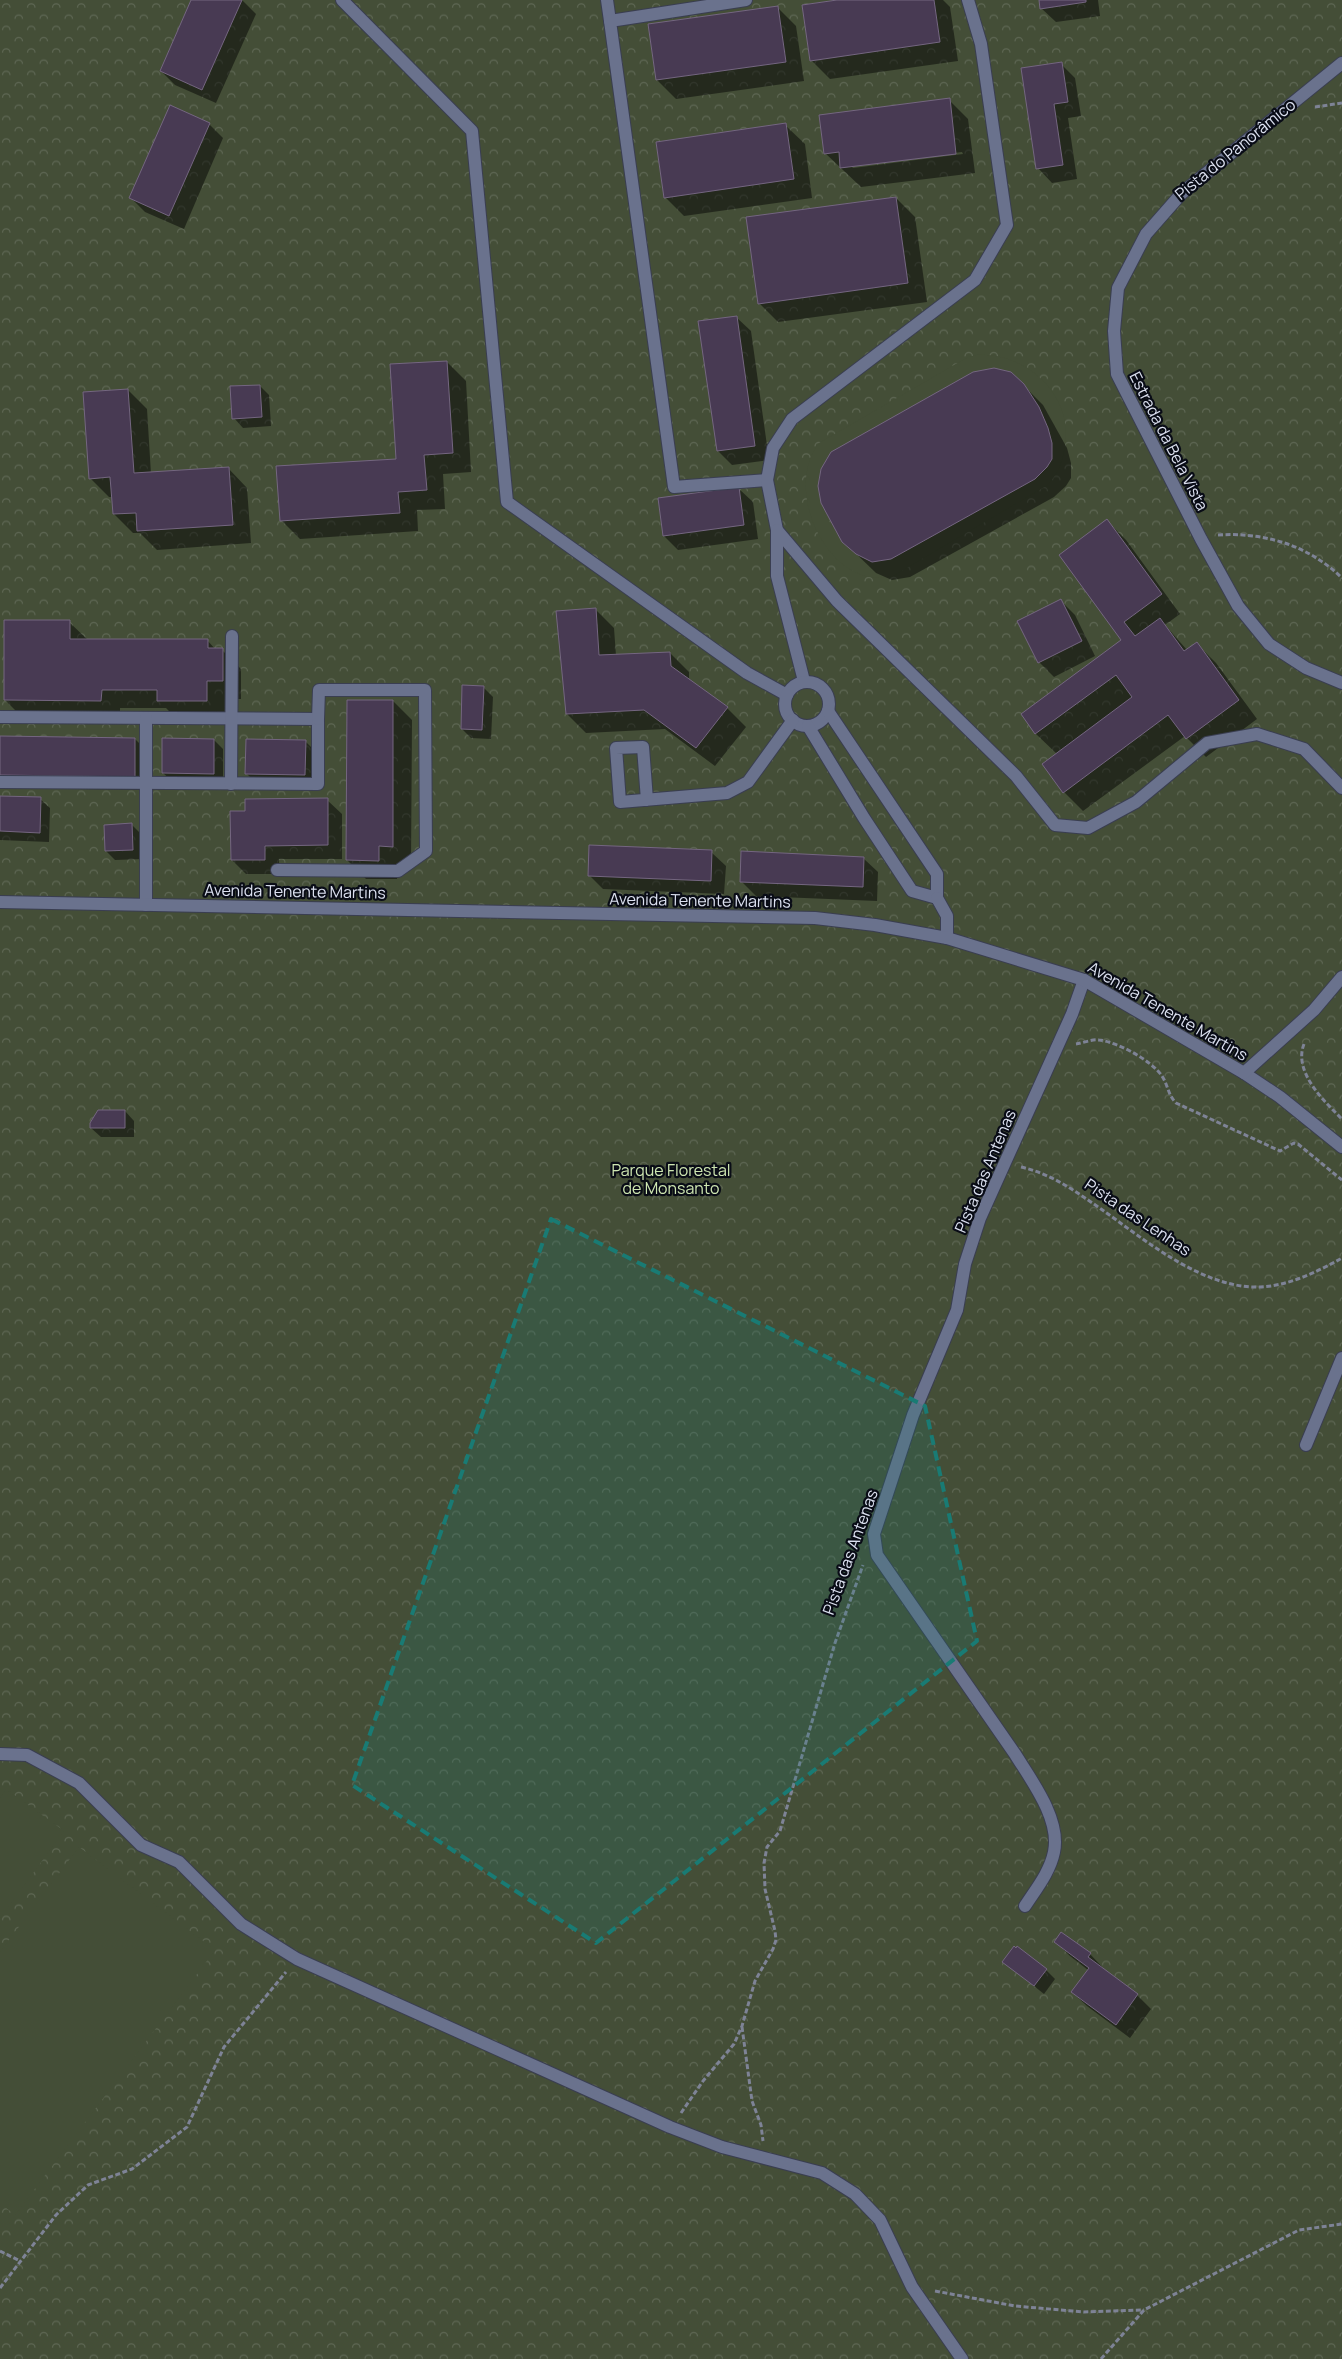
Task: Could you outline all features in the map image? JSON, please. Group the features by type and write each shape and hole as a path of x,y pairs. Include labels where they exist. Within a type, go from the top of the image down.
{"street":[{"path":"342,0 472,131 507,502 747,673 787,695"},
{"path":"607,0 674,487 767,480"},
{"path":"610,21 746,0"},
{"path":"804,681 776,576 777,530 767,480 774,448 792,419 975,280 1007,225 981,44 968,0"},
{"name":"Estrada da Bela Vista","path":"1342,63 1182,193 1146,234 1118,288 1114,332 1117,374 1201,539 1238,606 1269,644 1306,668 1342,682"},
{"path":"777,530 837,601 1016,776 1055,825 1088,828 1136,802 1207,743 1257,734 1304,749 1342,788"},
{"path":"231,784 232,636"},
{"path":"828,711 821,721 808,726 800,724 793,720 786,709 787,695 793,686 804,681 819,684 828,696 828,711 937,874 937,898 947,916 947,938"},
{"path":"0,782 318,784 319,690 425,690 426,851 398,871 277,870"},
{"path":"0,718 318,719"},
{"path":"146,718 146,905"},
{"path":"647,800 643,746 616,748 620,802 647,800 727,793 748,782 793,720"},
{"path":"808,726 864,818 912,891 937,898"},
{"name":"Avenida Tenente Martins","path":"0,902 815,918 875,925 947,938 1084,980 1244,1073 1280,1097 1342,1147"},
{"path":"1244,1073 1314,1010 1342,977"},
{"name":"Pista das Antenas","path":"1025,1906 1043,1880 1054,1852 1055,1826 1034,1784 1015,1754 877,1555 874,1534 914,1415 957,1310 965,1264 980,1218 1055,1053 1084,980"},
{"path":"1306,1445 1342,1358"},
{"path":"0,1754 28,1755 79,1783 140,1845 179,1862 241,1924 297,1960 670,2127 722,2147 765,2156 822,2173 855,2194 880,2220 912,2287 962,2359"}],"path":[{"path":"1314,107 1342,103"},
{"path":"1210,535 1242,533 1273,538 1304,549 1331,567 1342,578"},
{"path":"1055,1053 1069,1046 1097,1039 1122,1046 1158,1070 1164,1078 1171,1098 1176,1103 1280,1151 1294,1143 1298,1144 1342,1180"},
{"path":"1301,1056 1308,1078 1325,1102 1342,1119"},
{"name":"Pista das Lenhas","path":"1005,1164 1036,1171 1064,1183 1160,1251 1208,1277 1237,1286 1260,1287 1288,1282 1342,1258"},
{"name":"Pista das Antenas","path":"670,2127 703,2081 734,2044 742,2026 755,1981 769,1957 776,1940 765,1889 764,1863 767,1847 780,1831 834,1643 864,1561"},
{"path":"0,2288 56,2215 88,2185 132,2169 187,2128 224,2047 297,1960"},
{"path":"742,2026 746,2071 752,2101 761,2125 765,2156"},
{"path":"1101,2359 1144,2310 1299,2230 1342,2224"},
{"path":"0,2251 20,2261"},
{"path":"912,2287 1015,2306 1084,2312 1144,2310"}],"highlighted area":[{"path":"551,1219 925,1406 977,1641 596,1943 352,1785"}],"green space":[{"name":"Parque Florestal de Monsanto","path":"0,0 1342,0 1342,2359 0,2359"},
{"path":"976,355 995,356 1012,361 1028,369 1054,393 1062,409 1066,426 1064,451 1057,472 1046,486 893,576 870,577 850,569 832,554 818,534 809,511 806,487 809,463 819,443 968,357","holes":["994,368 1010,372 1019,380 1047,424 1053,448 1052,458 1048,467 1035,479 948,387 973,372","831,452 872,562 849,546 830,523 824,510 818,483 821,469"]},
{"path":"6,1789 64,1831 0,1918 0,1798"},
{"path":"79,1847 215,1950 15,2215 0,2203 0,1952"}],"building":[{"path":"191,0 242,0 202,90 160,71"},
{"path":"837,0 934,0 940,42 810,61 802,5"},
{"path":"1039,0 1086,0 1086,2 1040,9"},
{"path":"778,6 786,62 656,80 648,24"},
{"path":"1062,62 1068,102 1054,104 1063,165 1036,169 1021,68"},
{"path":"950,98 956,154 840,168 839,152 824,154 819,115"},
{"path":"170,105 210,123 169,216 129,198"},
{"path":"786,123 794,179 664,198 656,142"},
{"path":"896,197 908,283 758,304 746,217"},
{"path":"737,316 755,446 717,451 698,321"},
{"path":"447,361 453,453 424,455 427,490 398,492 400,513 280,521 276,466 396,459 390,364"},
{"path":"994,368 1011,372 1024,384 1039,407 1052,443 1052,459 1047,467 1035,479 891,559 872,562 856,554 842,542 821,503 818,486 821,469 831,452 973,372"},
{"path":"260,385 262,417 232,419 230,386"},
{"path":"128,389 134,473 229,467 233,525 137,531 136,513 113,514 110,477 89,479 83,392"},
{"path":"739,487 744,525 663,536 658,498"},
{"path":"1107,519 1162,594 1124,622 1135,636 1160,618 1184,651 1197,642 1239,700 1186,739 1168,715 1063,793 1042,764 1132,697 1116,675 1035,734 1021,714 1121,640 1059,555"},
{"path":"1061,599 1082,641 1038,663 1017,621"},
{"path":"596,608 599,655 670,652 671,666 728,707 696,748 644,710 566,714 556,611"},
{"path":"4,620 70,620 70,639 208,639 208,648 223,648 223,681 207,681 207,701 157,701 157,690 102,690 101,701 4,700"},
{"path":"462,685 484,686 482,730 461,729"},
{"path":"347,700 393,700 393,847 379,846 379,861 346,860"},
{"path":"0,736 135,738 135,777 0,775"},
{"path":"162,738 214,739 214,774 162,773"},
{"path":"246,739 306,740 305,775 245,774"},
{"path":"0,796 41,797 40,833 0,831"},
{"path":"328,798 328,845 265,846 265,860 231,860 230,811 245,811 245,799"},
{"path":"132,823 133,850 105,851 104,825"},
{"path":"589,845 712,850 711,881 588,876"},
{"path":"741,851 864,857 863,887 740,882"},
{"path":"98,1110 125,1110 125,1128 90,1128 90,1123"},
{"path":"1061,1932 1091,1953 1088,1957 1138,1994 1116,2025 1071,1992 1089,1968 1054,1942"},
{"path":"1014,1946 1016,1948 1017,1946 1047,1969 1034,1986 1002,1962"}]}
